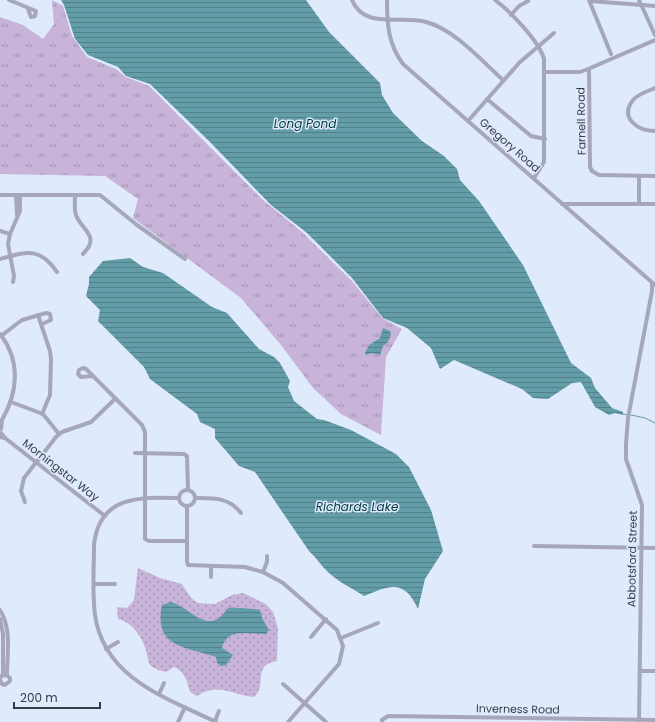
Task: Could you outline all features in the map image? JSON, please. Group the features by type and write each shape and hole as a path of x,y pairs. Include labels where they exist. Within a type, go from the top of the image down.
{"street":[{"path":"9,0 28,8"},
{"path":"352,0 354,6 364,15 376,19 416,20 437,25 452,35 504,80"},
{"name":"Gregory Road","path":"387,0 388,31 392,46 402,64 534,178 653,285"},
{"path":"495,0 511,15 538,47 544,58 544,162 534,178"},
{"path":"639,0 655,35"},
{"path":"511,15 519,6 528,1"},
{"path":"611,54 589,1 655,6"},
{"path":"468,121 520,62 554,32"},
{"path":"544,72 580,72 655,40"},
{"name":"Farnell Road","path":"589,69 590,167 593,172 599,175 639,176"},
{"path":"655,88 637,96 631,104 629,111 631,121 635,126 646,131 655,132"},
{"path":"487,99 531,136 545,139"},
{"path":"639,204 639,176 655,176"},
{"path":"0,195 100,195 137,225 185,259"},
{"path":"13,282 14,276 8,244 17,215 18,195"},
{"path":"76,196 76,213 90,238 89,247 82,254"},
{"path":"562,204 655,204"},
{"path":"0,231 10,234"},
{"path":"0,259 28,252 37,254 49,261 57,272"},
{"name":"Abbotsford Street","path":"639,720 642,504 626,459 629,410 653,285"},
{"path":"0,432 1,421 11,402 15,384 15,366 10,350 1,335 22,320 48,313 51,315 51,320 42,324"},
{"path":"38,315 50,351 51,366 50,395 42,414"},
{"path":"92,376 142,425 145,432 146,540 187,541"},
{"path":"25,502 21,491 24,478 59,434 91,422 115,399"},
{"path":"11,402 42,414 59,434"},
{"name":"Morningstar Way","path":"0,432 5,438 105,516"},
{"path":"135,453 184,454 187,456 188,490"},
{"path":"187,506 182,504 179,498 181,492 188,490 192,491 196,498"},
{"path":"179,498 134,498 122,502 105,516 95,539 95,617 99,634 106,649 116,663 130,678 216,722 219,711"},
{"path":"187,506 192,504 196,498"},
{"path":"196,498 225,500 235,506 241,513"},
{"path":"187,506 188,564 245,567 263,572 283,583 326,619 335,627 341,638 343,651 339,664 288,722"},
{"path":"534,546 655,548"},
{"path":"263,572 267,562 267,556"},
{"path":"211,566 211,577"},
{"path":"94,584 115,584"},
{"path":"0,610 6,623 6,646 3,678"},
{"path":"0,619 6,646"},
{"path":"311,637 326,619"},
{"path":"341,638 378,623"},
{"path":"106,649 118,642"},
{"path":"640,671 655,671"},
{"path":"159,694 164,683"},
{"path":"283,684 326,722"},
{"path":"178,722 185,707"},
{"name":"Inverness Road","path":"382,721 388,716 655,720"}],"green space":[{"path":"52,0 63,6 72,36 87,57 116,69 126,77 149,86 263,200 302,232 352,281 382,318 402,329 386,357 381,435 341,414 313,388 281,345 241,298 133,218 138,199 105,176 0,174 0,17 23,25 43,39 54,24"},
{"path":"138,568 160,578 182,584 191,598 198,603 215,604 232,595 243,593 266,604 273,612 278,628 277,661 269,663 264,667 260,687 254,697 225,690 212,690 197,696 190,692 185,677 178,669 174,667 166,672 151,666 148,661 145,647 138,633 127,623 118,619 117,607 127,608 134,600"}],"water":[{"name":"Long Pond","path":"61,0 306,0 329,32 380,83 382,95 393,113 422,141 444,156 457,169 460,180 479,201 523,265 571,363 591,378 595,388 612,408 623,412 623,415 615,413 609,415 595,407 581,382 572,383 548,399 533,398 522,389 454,360 440,369 431,348 407,328 383,318 352,278 307,233 271,205 209,141 150,84 126,76 118,67 88,55 75,39"},
{"name":"Richards Lake","path":"130,258 143,267 163,273 212,307 227,313 259,349 274,357 280,363 290,381 288,387 294,401 317,419 324,420 351,430 396,454 409,467 431,510 443,551 425,579 418,609 413,599 402,589 389,587 364,596 325,570 309,551 255,472 239,466 215,438 215,429 200,422 197,414 150,379 144,367 98,321 100,310 86,296 89,277 103,261"},
{"path":"383,328 390,331 391,334 388,342 383,346 380,355 372,353 366,355 365,353 369,345 380,338"},
{"path":"171,602 207,621 214,620 221,616 228,608 260,610 262,618 269,630 266,634 240,633 229,637 225,641 222,648 233,655 226,665 221,666 217,663 216,657 183,647 167,638 162,630 162,605"}],"waterway":[{"path":"623,414 628,415"},
{"path":"631,415 645,418 655,423"}]}
